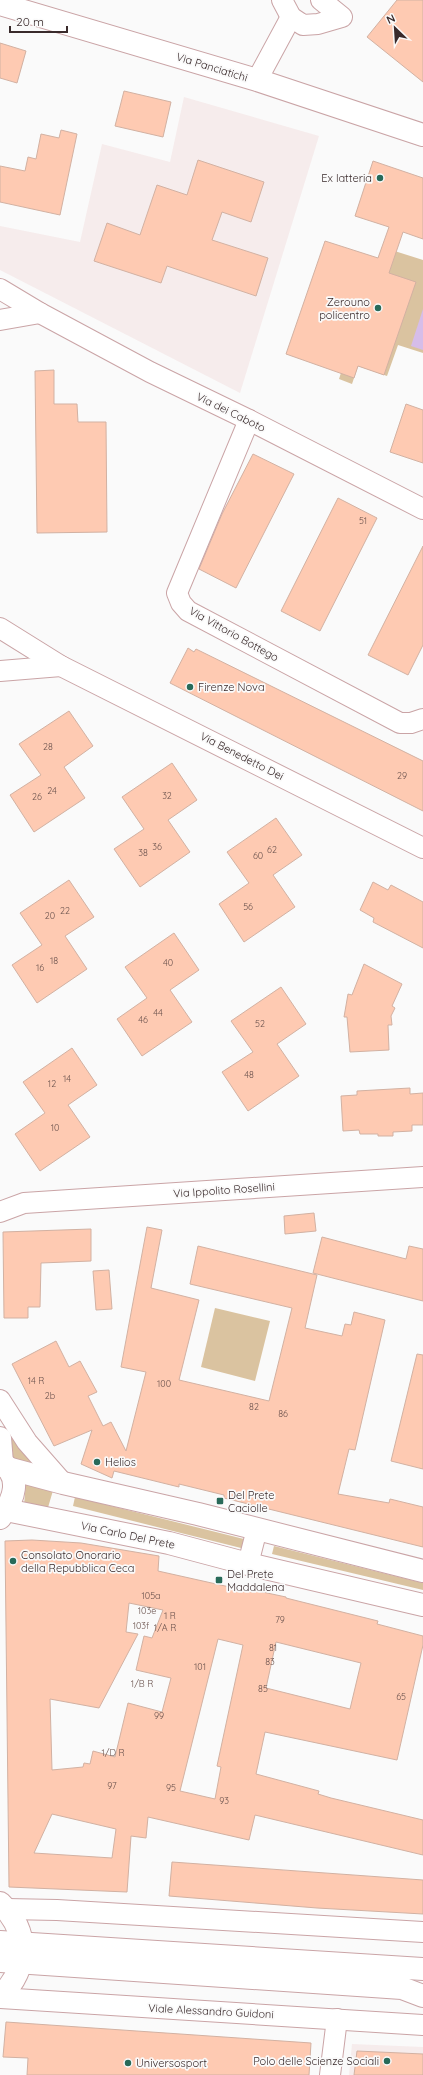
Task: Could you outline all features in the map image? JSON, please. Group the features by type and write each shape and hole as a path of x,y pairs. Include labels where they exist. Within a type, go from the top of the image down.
{"main road":[{"name":"Via Panciatichi","path":"0,4 256,80 423,135"},
{"name":"Via Carlo Del Prete","path":"0,1438 3,1464 14,1480 15,1490 13,1499 3,1514 169,1543 248,1564 423,1605"},
{"path":"3,1464 63,1483 257,1529 423,1571"},
{"path":"3,1906 17,1926 14,1956"},
{"path":"0,1942 14,1956 413,1988 423,1996"},
{"path":"14,1956 423,1969"},
{"name":"Viale Alessandro Guidoni","path":"0,1997 13,1982 14,1956"}],"street":[{"path":"256,80 287,8 303,25 309,26 342,17 321,0"},
{"name":"Via dei Caboto","path":"0,289 40,313 150,372 249,420 423,509"},
{"path":"0,320 40,313"},
{"name":"Via Vittorio Bottego","path":"249,420 176,593 181,603 188,611 400,723 411,723 423,719"},
{"name":"Via Benedetto Dei","path":"0,628 61,666 423,848"},
{"path":"0,671 61,666"},
{"name":"Via Ippolito Rosellini","path":"0,1212 24,1203 423,1177"},
{"name":"Via Ippolito Rosellini","path":"0,1196 24,1203"},
{"path":"0,1400 27,1442 63,1483"},
{"path":"248,1564 257,1529"},
{"path":"3,1906 423,1932"},
{"name":"Viale Alessandro Guidoni","path":"0,1997 423,2025"},
{"path":"330,2075 337,2019"}],"shaded area":[{"path":"184,97 319,136 240,393 0,270 0,226 80,242 102,144 170,162"},
{"name":"Zerouno policentro","path":"382,247 423,260 423,353 398,345 387,376 358,366 352,384 339,379"},
{"path":"423,309 423,350 411,346"},
{"path":"215,1308 270,1321 255,1381 201,1367"},
{"path":"9,1430 45,1469 17,1463 13,1457"},
{"path":"26,1481 54,1487 47,1511 24,1506"},
{"path":"75,1497 248,1540 245,1549 73,1506"},
{"path":"274,1546 423,1583 423,1590 272,1554"},
{"name":"Polo delle Scienze Sociali","path":"352,2044 423,2047 423,2075 349,2075"}],"building":[{"path":"397,0 423,0 423,82 367,37"},
{"path":"0,43 26,51 17,83 0,78"},
{"path":"124,91 171,102 163,137 115,126"},
{"path":"61,130 77,134 60,215 0,202 0,166 25,171 28,157 36,159 41,134 59,138"},
{"path":"198,160 264,182 251,222 222,212 212,240 268,258 256,296 167,266 161,283 94,261 107,223 140,235 157,185 187,195"},
{"path":"373,161 423,178 423,239 403,232 389,273 416,282 384,375 358,366 354,378 286,354 325,241 378,258 389,227 355,216"},
{"path":"54,370 54,404 77,404 78,422 106,422 107,532 37,533 35,371"},
{"path":"406,404 423,410 423,463 390,452"},
{"path":"253,454 294,474 236,588 199,569 222,514"},
{"path":"338,498 377,518 320,631 281,611"},
{"path":"423,546 423,645 408,675 368,655"},
{"path":"188,648 194,652 196,649 423,761 423,811 170,683"},
{"path":"69,711 93,746 64,767 85,798 34,832 10,795 41,775 19,744"},
{"path":"172,763 197,800 168,820 190,852 140,887 114,849 144,829 122,797"},
{"path":"276,818 302,855 273,875 295,907 244,942 219,904 249,883 227,852"},
{"path":"69,880 94,917 65,936 87,969 37,1003 12,965 42,945 20,913"},
{"path":"373,882 388,890 391,885 423,902 423,948 373,922 374,918 360,910"},
{"path":"174,933 199,970 170,990 192,1022 142,1056 117,1019 147,998 125,967"},
{"path":"364,964 402,984 392,1006 395,1008 391,1016 392,1025 388,1025 389,1050 350,1052 347,1017 344,1017 348,994 352,995"},
{"path":"281,987 306,1024 277,1044 299,1076 248,1111 222,1072 253,1052 231,1021"},
{"path":"72,1048 97,1085 68,1105 90,1137 40,1171 15,1134 45,1113 23,1082"},
{"path":"410,1088 410,1094 423,1093 423,1125 412,1125 412,1131 393,1132 393,1136 360,1134 359,1130 343,1131 341,1096 357,1095 357,1091"},
{"path":"314,1213 316,1231 285,1234 284,1216"},
{"path":"147,1227 162,1230 151,1288 199,1300 179,1380 269,1401 292,1308 190,1284 198,1246 317,1275 305,1328 342,1336 345,1324 351,1325 354,1312 385,1320 355,1450 349,1449 338,1494 389,1503 390,1499 423,1507 423,1547 224,1498 224,1495 179,1484 179,1487 114,1471 112,1478 81,1464 92,1430 54,1446 12,1364 56,1341 69,1367 80,1361 97,1392 88,1396 103,1426 111,1422 126,1451 146,1372 121,1367"},
{"path":"91,1229 91,1261 41,1263 40,1307 28,1307 28,1318 4,1318 3,1232"},
{"path":"322,1237 406,1259 409,1246 423,1249 423,1301 313,1273"},
{"path":"109,1270 112,1309 96,1310 93,1271"},
{"path":"417,1354 423,1355 423,1469 391,1461"},
{"path":"32,1540 81,1543 159,1556 158,1571 252,1592 253,1590 286,1597 378,1621 377,1624 423,1636 423,1645 397,1760 265,1732 256,1774 319,1791 318,1794 331,1798 423,1820 423,1855 255,1815 249,1840 148,1817 146,1838 131,1836 127,1892 9,1887 5,1541","holes":["129,1603 163,1610 152,1638 144,1636 136,1670 171,1678 162,1712 128,1703 115,1757 93,1751 90,1764 84,1763 83,1767 52,1770 50,1699 99,1708 138,1634 126,1632","218,1639 243,1645 217,1766 221,1767 215,1799 180,1791","276,1642 361,1663 350,1709 266,1688","52,1814 116,1829 112,1858 34,1853"]},
{"path":"172,1862 423,1880 423,1914 317,1908 169,1896"},
{"path":"6,2022 311,2043 309,2075 27,2075 28,2058 3,2057"},
{"name":"Polo delle Scienze Sociali","path":"357,2051 423,2054 423,2075 354,2075"}],"place":[{"name":"Ex latteria","path":"380,178"},
{"name":"Zerouno policentro","path":"378,308"},
{"name":"Firenze Nova","path":"190,687"},
{"name":"Helios","path":"97,1462"},
{"name":"Del Prete Caciolle","path":"220,1501"},
{"name":"Consolato Onorario della Repubblica Ceca","path":"13,1561"},
{"name":"Del Prete Maddalena","path":"219,1580"},
{"name":"Polo delle Scienze Sociali","path":"387,2061"},
{"name":"Universosport","path":"128,2063"}]}
